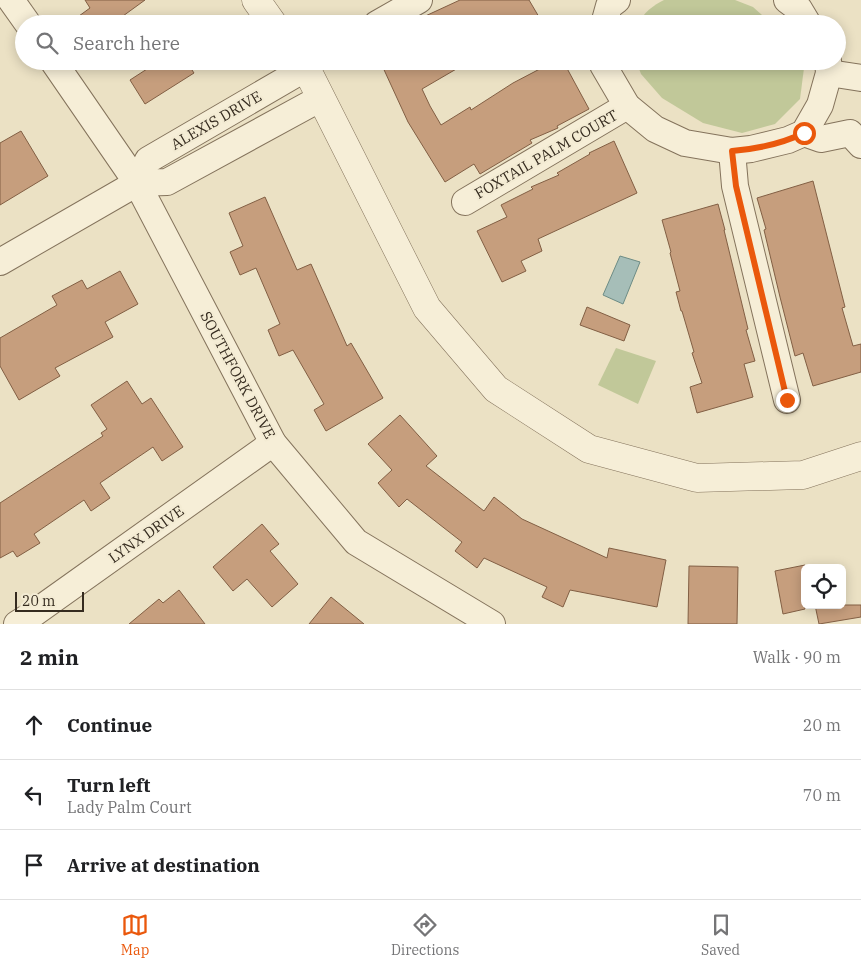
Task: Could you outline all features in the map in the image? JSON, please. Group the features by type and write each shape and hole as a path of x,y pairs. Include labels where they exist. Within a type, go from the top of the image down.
{"street":[{"path":"11,0 22,15"},
{"path":"256,0 267,15"},
{"path":"393,15 419,0"},
{"path":"787,0 799,9 803,15"},
{"name":"SOUTHFORK DRIVE","path":"59,70 137,183 273,443 356,542 492,624"},
{"name":"ALEXIS DRIVE","path":"137,183 148,160 295,70"},
{"path":"306,70 427,308 496,389 590,449 697,478 803,476 861,456"},
{"path":"606,70 627,106 654,129 685,143 732,151 751,149 788,140 804,133 820,105 828,70"},
{"path":"838,70 861,78"},
{"name":"ALEXIS DRIVE","path":"0,262 137,183 167,182 321,98"},
{"name":"FOXTAIL PALM COURT","path":"464,202 627,106"},
{"path":"804,133 821,139 850,133 861,144"},
{"path":"732,151 736,186 787,400"},
{"name":"LYNX DRIVE","path":"30,621 273,443"}],"green space":[{"path":"664,0 735,0 753,7 762,15 645,15 652,7"},
{"path":"639,70 804,70 800,99 775,124 742,133 703,123 662,98"},
{"path":"616,348 656,361 638,404 598,385"}],"water":[{"path":"620,256 640,262 623,304 603,295"}],"building":[{"path":"85,0 145,0 124,15 80,15 90,8"},
{"path":"460,0 529,0 538,15 428,15"},
{"path":"145,70 192,70 194,73 145,104 130,80"},
{"path":"384,70 455,70 422,89 441,125 470,107 471,110 513,83 538,70 568,70 589,109 557,126 558,128 530,140 532,143 480,174 474,164 445,182 408,122"},
{"path":"21,131 48,176 0,205 0,143"},
{"path":"614,141 637,193 538,239 542,251 521,261 526,271 502,282 477,231 507,217 501,205 533,189 531,187 559,175 557,173 589,153"},
{"path":"813,181 845,307 842,308 853,346 861,344 861,372 813,386 803,353 795,356 764,230 766,229 757,198"},
{"path":"265,197 297,270 311,264 347,346 351,343 383,398 326,431 314,410 324,404 293,350 279,356 268,330 280,324 256,268 240,275 230,252 243,246 229,213"},
{"path":"718,204 748,329 746,330 755,361 744,364 753,397 697,413 690,387 702,383 676,292 680,291 662,220"},
{"path":"120,271 138,304 105,322 113,337 55,368 60,376 19,400 0,366 0,338 57,305 52,296 82,280 87,289"},
{"path":"587,307 630,325 624,341 580,325"},
{"path":"127,381 142,404 151,398 183,447 162,461 153,447 100,483 110,498 91,511 84,500 34,534 40,543 17,557 13,551 0,558 0,503 103,436 101,433 107,429 91,405"},
{"path":"400,415 437,456 426,466 484,511 494,497 522,519 607,558 609,548 666,560 657,607 570,590 563,607 542,597 547,587 484,558 477,568 455,551 462,542 407,499 399,507 378,483 392,470 368,444"},
{"path":"262,524 279,544 270,551 298,584 272,607 247,579 233,591 213,567"},
{"path":"689,566 738,567 737,624 688,624"},
{"path":"801,566 801,609 805,609 783,614 775,571"},
{"path":"179,590 205,624 129,624 159,599 163,603"},
{"path":"331,597 364,624 309,624"},
{"path":"846,605 861,605 861,617 819,624 816,609 846,609"}],"route":[{"path":"787,400 736,186 732,151 751,149 788,140 804,133"}]}
